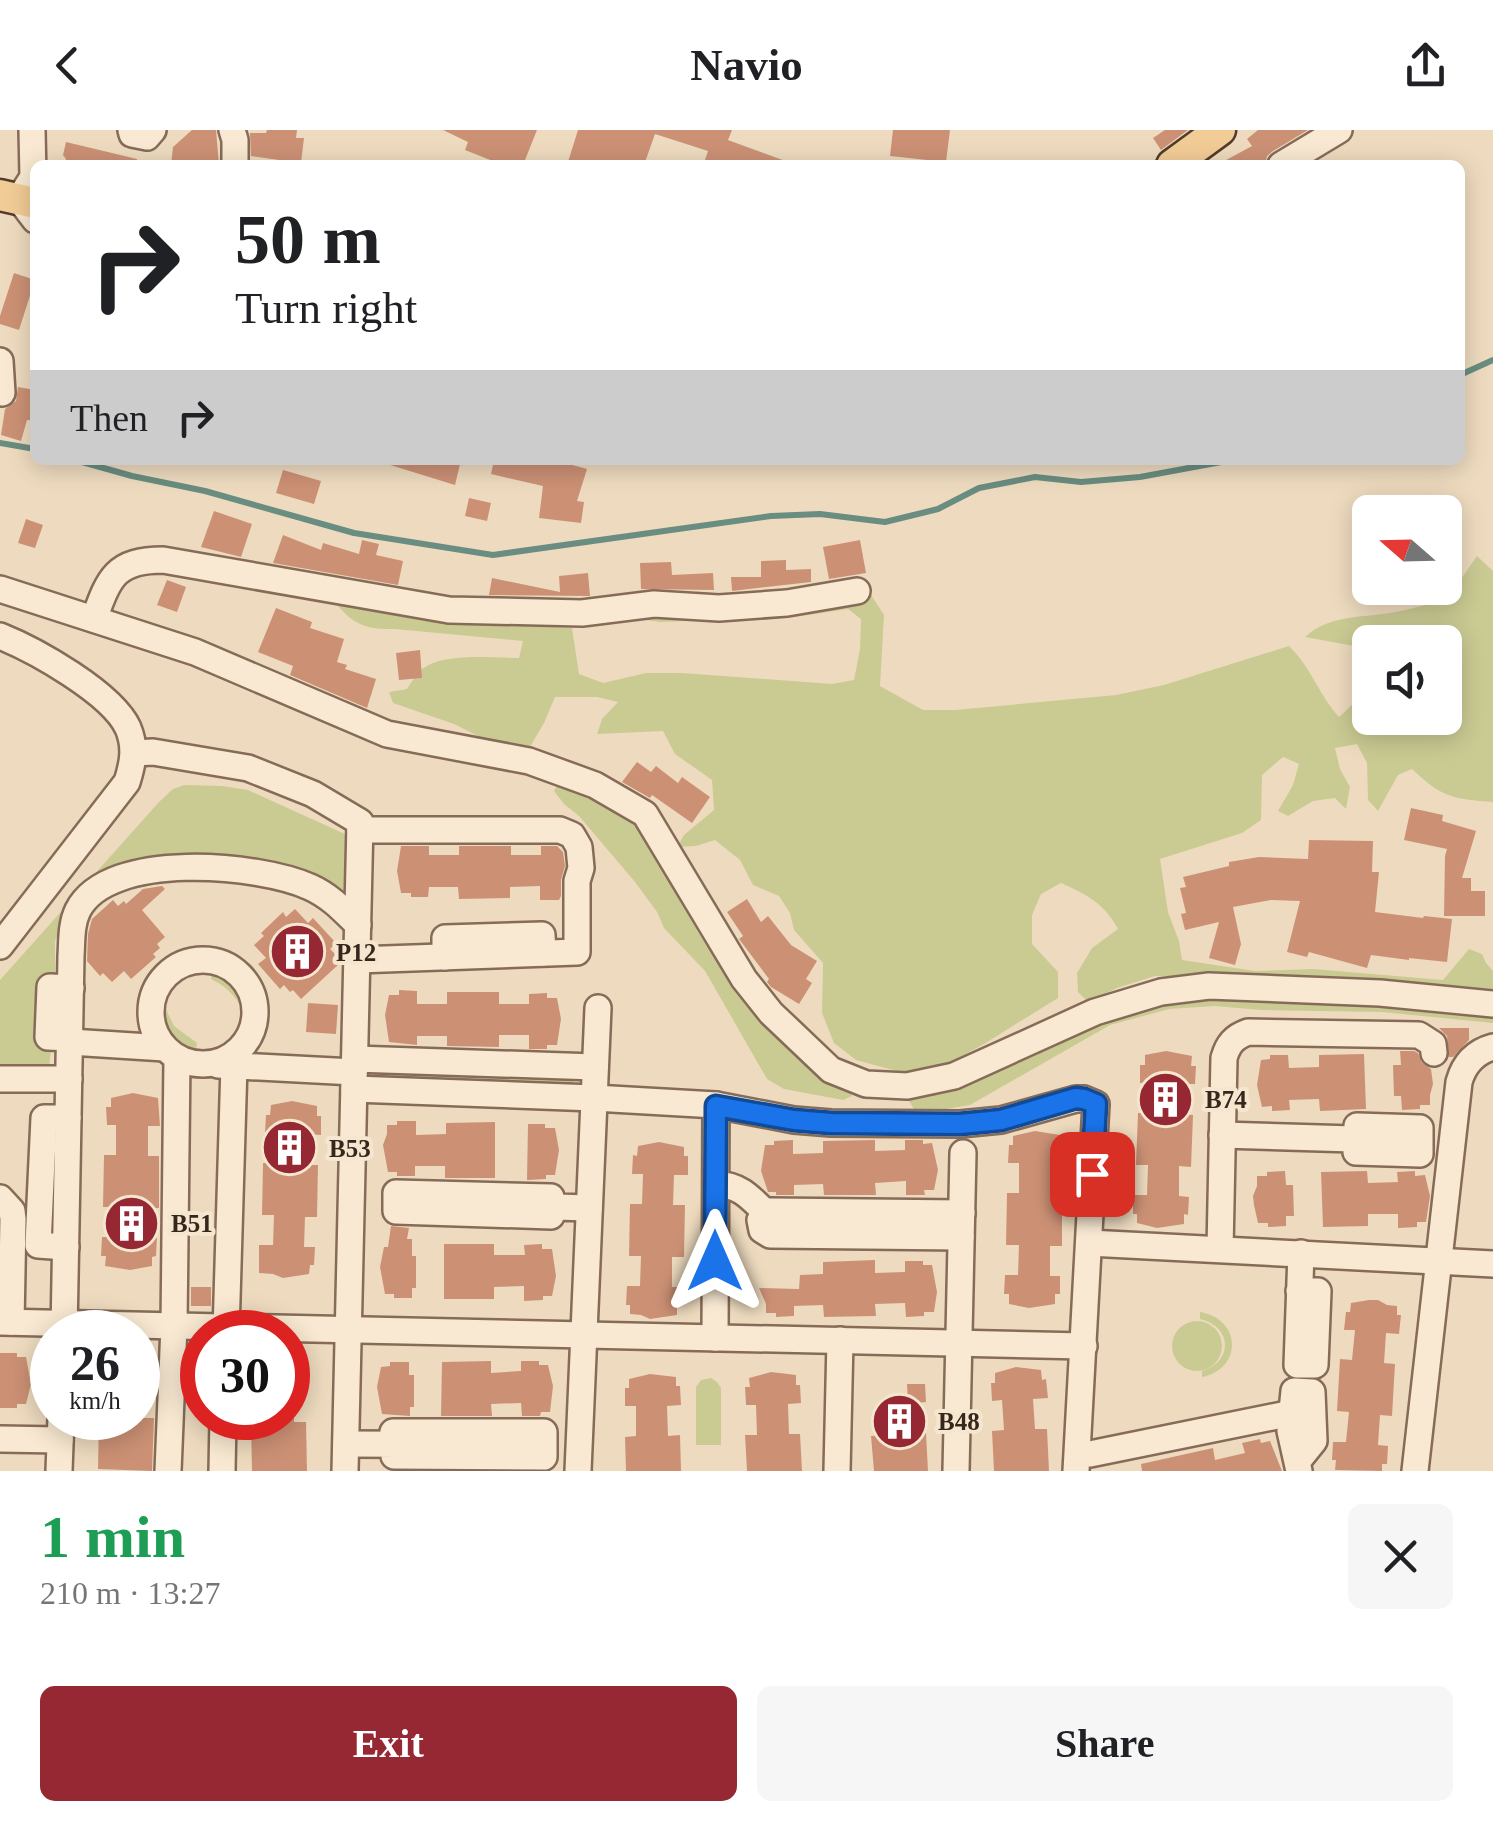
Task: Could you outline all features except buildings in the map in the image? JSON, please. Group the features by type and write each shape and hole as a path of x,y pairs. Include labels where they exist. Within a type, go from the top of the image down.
{"main road":[{"path":"1179,160 1220,130"}],"street":[{"path":"32,130 33,160"},
{"path":"131,130 132,134 147,137 154,130"},
{"path":"232,130 235,160"},
{"path":"1290,160 1339,130"},
{"path":"0,361 2,392"},
{"path":"94,619 116,574 133,561 146,560 449,610 582,613 654,604 719,608 787,603 857,591"},
{"path":"0,589 195,652 387,734 530,761 596,785 645,814 744,980 771,1014 832,1070 866,1084 907,1086 954,1076 1095,1012 1161,992 1209,986 1380,993 1493,1004"},
{"path":"0,636 56,664 119,712 129,730 134,754 127,782 0,946"},
{"path":"134,754 153,752 248,768 312,794 360,822 345,1471"},
{"path":"357,960 445,957 445,938 542,935 543,953 577,952 577,881 581,868 579,846 572,835 560,830 360,830"},
{"path":"64,1310 66,1246 38,1246 44,1118 68,1118 72,924 78,908 109,882 131,874 216,869 276,876 309,886 328,896 358,925"},
{"path":"168,1471 174,1326 171,1053 156,1035 151,1020 152,1004 156,989 171,970 201,960 232,968 243,979 255,1008 247,1039 221,1065 226,1310"},
{"path":"578,1471 598,1008"},
{"path":"119,1045 138,1036 151,1020"},
{"path":"1220,1249 1224,1058 1228,1045 1248,1032 1418,1035 1433,1044 1434,1053"},
{"path":"70,1040 171,1053 193,1064 354,1073 594,1098 716,1106 831,1123 960,1124 1001,1120 1084,1099 1096,1104 1084,1346 1083,1462 1292,1413 1290,1431 1298,1467"},
{"path":"1415,1471 1462,1071 1476,1055 1493,1047"},
{"path":"354,1073 595,1066"},
{"path":"0,1079 69,1079"},
{"path":"715,1338 716,1106"},
{"path":"1222,1134 1256,1136 1257,1121 1314,1122 1314,1138 1356,1139 1356,1152 1420,1154 1420,1141"},
{"path":"956,1471 963,1152"},
{"path":"716,1184 742,1190 765,1212 962,1225"},
{"path":"0,1198 12,1211 7,1227 6,1322"},
{"path":"396,1202 396,1211 551,1216 551,1207 589,1208"},
{"path":"1089,1243 1493,1264"},
{"path":"1300,1291 1301,1253"},
{"path":"160,1326 180,1326"},
{"path":"310,1330 1084,1346"},
{"path":"837,1471 840,1340"},
{"path":"839,1380 852,1381 851,1471"},
{"path":"1,1439 30,1434"},
{"path":"60,1471 61,1440"},
{"path":"222,1471 223,1440"},
{"path":"346,1444 394,1444 394,1456 544,1457 544,1445"}],"green space":[{"path":"1477,556 1493,571 1493,802 1449,795 1412,769 1398,775 1378,811 1368,800 1367,763 1357,744 1335,748 1350,787 1346,809 1335,798 1313,801 1288,816 1278,811 1293,785 1299,764 1283,757 1262,775 1261,820 1242,833 1160,859 1168,912 1182,960 1255,971 1313,969 1443,980 1469,949 1482,954 1493,971 1493,996 1155,976 1088,1002 1078,992 1077,973 1092,948 1118,929 1094,901 1061,883 1041,894 1032,915 1032,944 1058,972 1058,998 951,1062 904,1073 856,1060 834,1043 822,1013 823,963 794,930 790,913 779,896 753,885 740,860 715,840 677,847 684,835 714,810 712,780 675,754 663,731 597,734 602,719 618,702 597,697 555,697 527,752 486,740 454,724 393,703 389,692 407,689 422,669 443,660 519,658 523,641 367,627 353,620 334,601 455,621 572,628 579,674 603,683 646,673 682,673 832,684 854,680 861,619 848,609 795,617 660,622 646,620 643,614 791,606 871,595 884,615 880,686 923,710 1116,695 1164,685 1289,646 1339,717 1352,705 1352,735 1462,735 1462,625 1352,625 1352,646 1305,637 1334,621 1424,605 1462,605 1462,578"},
{"path":"559,782 634,820 699,934 736,988 792,1052 816,1071 845,1085 852,1096 843,1100 784,1089 767,1079 705,971 664,928 635,882 579,816 564,804 554,791"},
{"path":"184,785 248,790 347,835 346,893 163,862 68,911 55,941 55,981 40,981 37,1047 51,1049 49,1068 0,1068 0,980 159,802"},
{"path":"212,967 229,974 241,986 247,1001 247,1020 233,996 211,979"},
{"path":"1210,991 1493,1011 1493,1023 1382,1012 1215,1006 1169,1009 1110,1025 970,1105 917,1114 909,1101 960,1089 1038,1054 1100,1015"},
{"path":"162,1001 174,1026 197,1043 195,1055 167,1034 161,1019"},
{"path":"365,1069 572,1077 574,1081 572,1086 365,1078"},
{"path":"1200,1312 1224,1324 1232,1344 1225,1364 1202,1377 1202,1371 1220,1360 1225,1344 1218,1329 1200,1319"},
{"path":"1197,1321 1214,1329 1222,1346 1214,1363 1197,1371 1180,1363 1172,1346 1180,1329"},
{"path":"711,1378 721,1388 721,1445 696,1445 696,1387 701,1380"}],"waterway":[{"path":"1465,373 1493,360"},
{"path":"0,443 30,448"},
{"path":"93,465 205,491 354,533 493,555 771,516 820,514 885,522 938,509 979,488 1035,477 1081,482 1140,477 1205,465"}],"place":[{"name":"P12","path":"297,952"},
{"name":"B74","path":"1166,1099"},
{"name":"B53","path":"290,1148"},
{"name":"B51","path":"132,1223"},
{"name":"B48","path":"899,1421"}],"route":[{"path":"715,1261 716,1106 831,1123 960,1124 1001,1120 1084,1099 1096,1104 1092,1174"}]}
